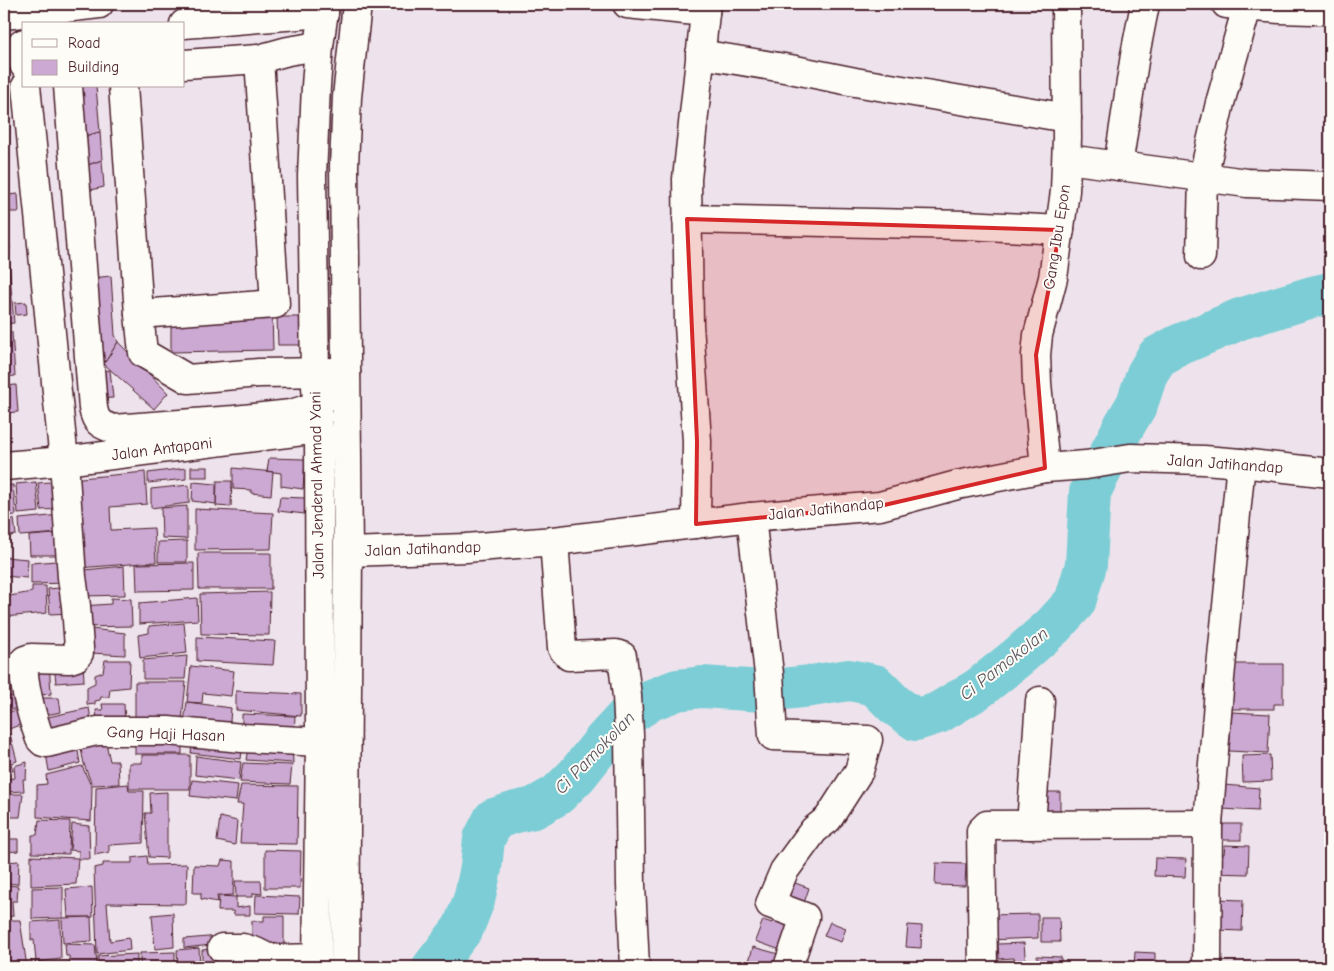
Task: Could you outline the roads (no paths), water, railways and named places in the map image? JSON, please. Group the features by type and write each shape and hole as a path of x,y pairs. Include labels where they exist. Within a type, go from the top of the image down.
{"main road":[{"path":"4,15 99,4"},
{"name":"Jalan Jenderal Ahmad Yani","path":"345,967 348,552 344,166 347,97 357,4"},
{"path":"627,4 705,8 687,179 689,325 697,441 696,524"},
{"name":"Gang Ibu Epon","path":"1045,468 1036,355 1038,335 1053,278 1066,191 1066,7 1064,4"},
{"path":"1118,166 1145,4"},
{"path":"1201,256 1203,177 1220,103 1236,5 1304,7 1330,10"},
{"path":"185,24 324,9"},
{"name":"Jalan Jenderal Ahmad Yani","path":"317,962 320,742 318,418 315,372 312,176 316,86 324,9"},
{"path":"185,64 259,59 288,51 319,46"},
{"path":"700,54 1067,118"},
{"path":"139,314 276,304 259,59"},
{"path":"26,88 64,461"},
{"path":"68,88 93,408 95,418 100,424 113,429 291,414 318,418 346,372"},
{"path":"123,88 143,353 188,379 258,373 346,372"},
{"path":"1067,159 1247,183 1330,186"},
{"path":"687,219 966,225 1060,230"},
{"path":"59,411 93,408"},
{"name":"Jalan Antapani","path":"4,466 64,461 318,418"},
{"name":"Jalan Jatihandap","path":"348,552 466,548 554,541 751,517 880,506 957,486 1045,468 1086,465 1130,458 1204,460 1330,473"},
{"name":"Gang Haji Hasan","path":"64,461 78,653 76,657 70,658 28,659 23,662 27,698 40,739 47,743 97,731 168,730 242,738 320,742"},
{"path":"1207,967 1208,824 1221,668 1242,463"},
{"path":"751,517 769,674 774,736 868,740 859,771 855,778 828,819 814,830 784,871 770,904 805,917 788,967"},
{"path":"554,541 562,648 569,656 616,654 622,656 629,734 631,886 635,967"},
{"path":"1031,825 1040,701"},
{"path":"983,967 981,831 987,825 1208,824"},
{"path":"222,948 243,948 266,957 317,962"}],"waterway":[{"name":"Ci Pamokolan","path":"433,967 463,928 474,900 481,868 484,839 494,819 534,808 557,795 577,775 628,715 651,700 677,690 702,687 764,691 849,680 875,685 895,705 916,720 938,713 978,689 1053,626 1075,602 1086,565 1090,492 1137,404 1147,374 1157,357 1179,345 1240,319 1330,293"}]}
